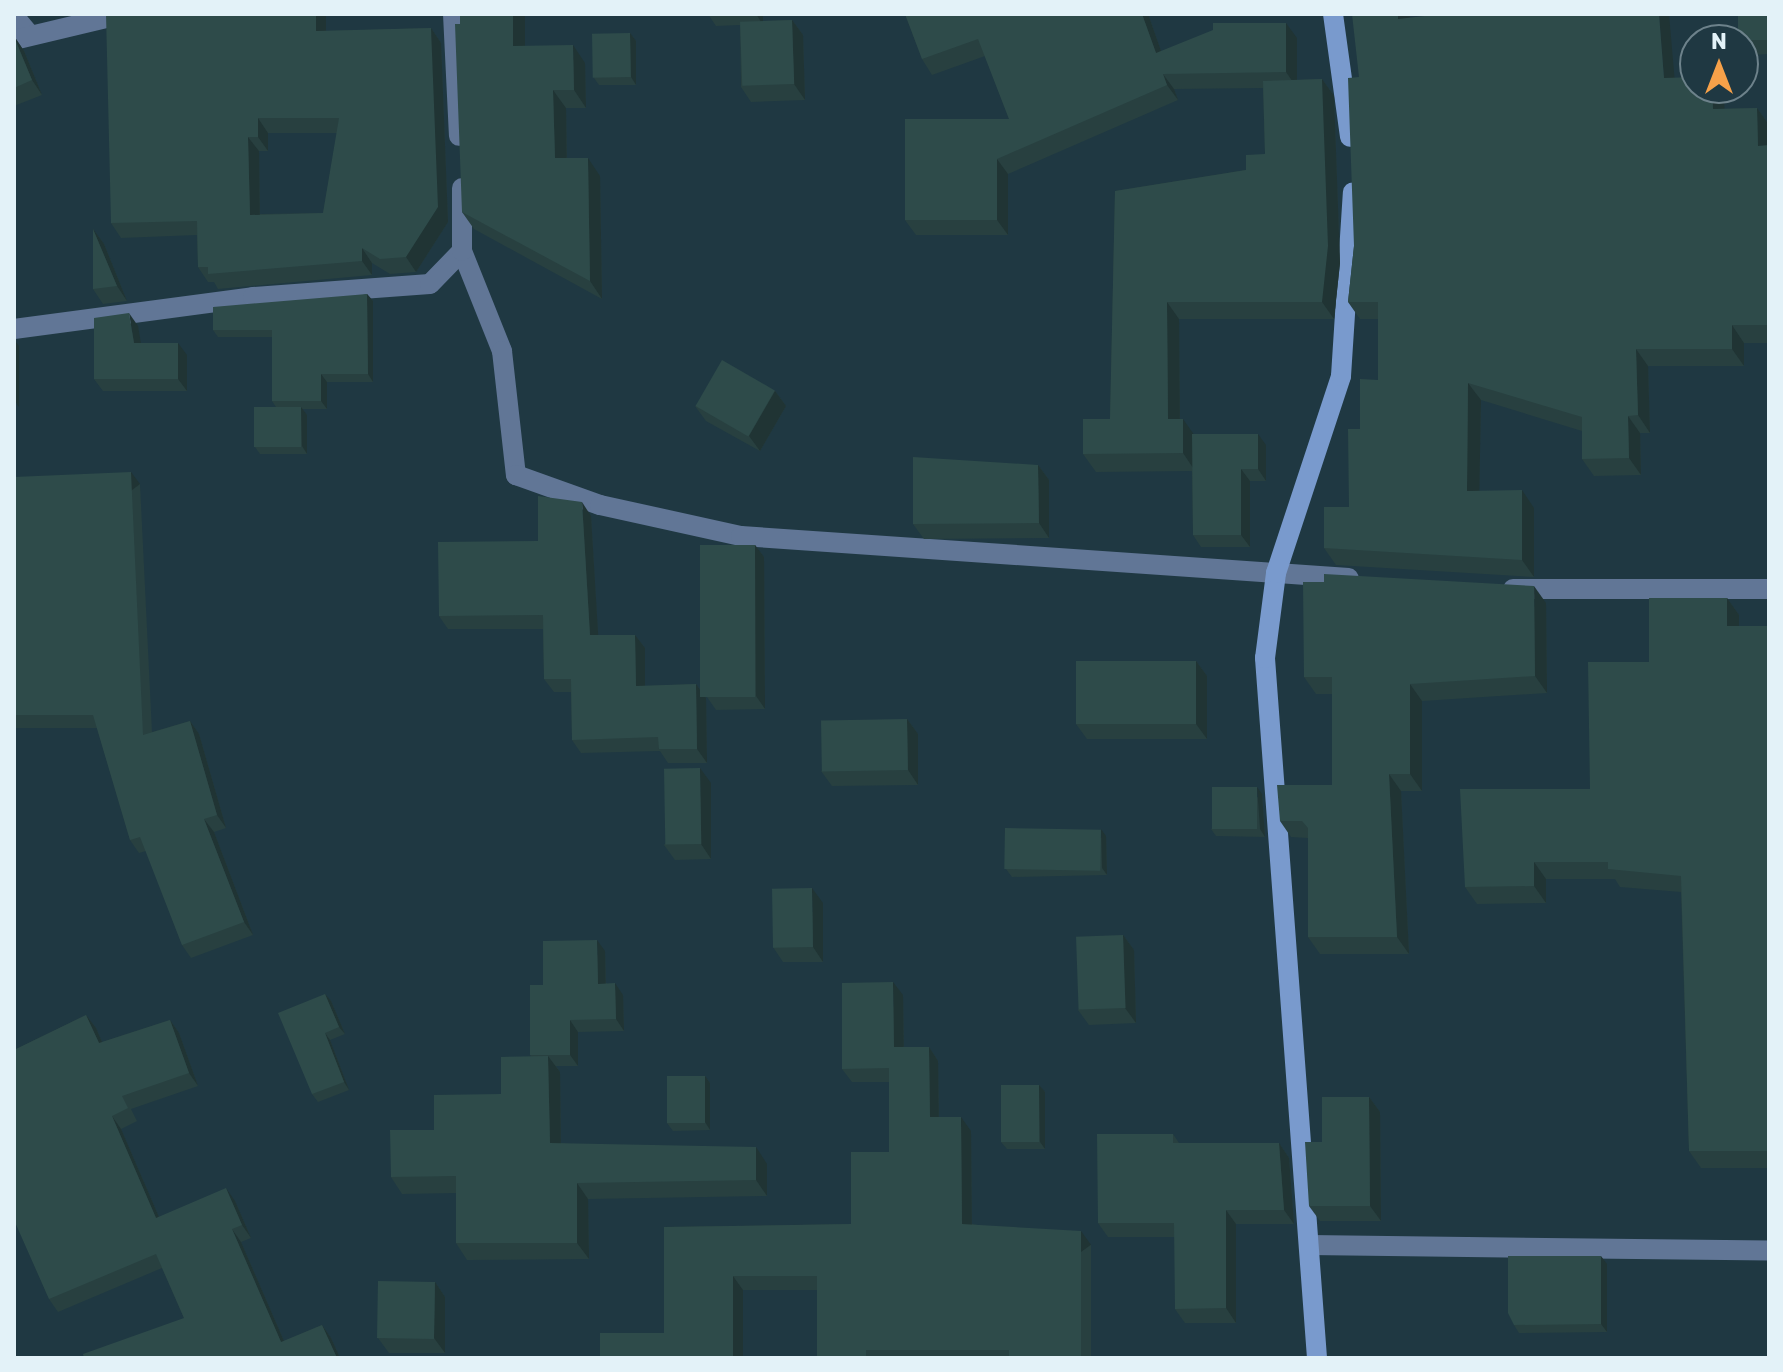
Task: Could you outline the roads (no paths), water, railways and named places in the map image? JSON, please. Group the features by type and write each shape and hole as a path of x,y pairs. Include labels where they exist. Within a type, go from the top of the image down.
{"street":[{"path":"14,16 22,37 123,14"},
{"path":"453,14 462,251 502,351 516,475 600,505 741,536 1369,579"},
{"path":"1317,1358 1265,658 1276,573 1341,376 1353,264 1352,162 1333,14"},
{"path":"14,329 253,297 430,284 462,251"},
{"path":"1494,588 1769,589"},
{"path":"1309,1245 1769,1251"}]}
